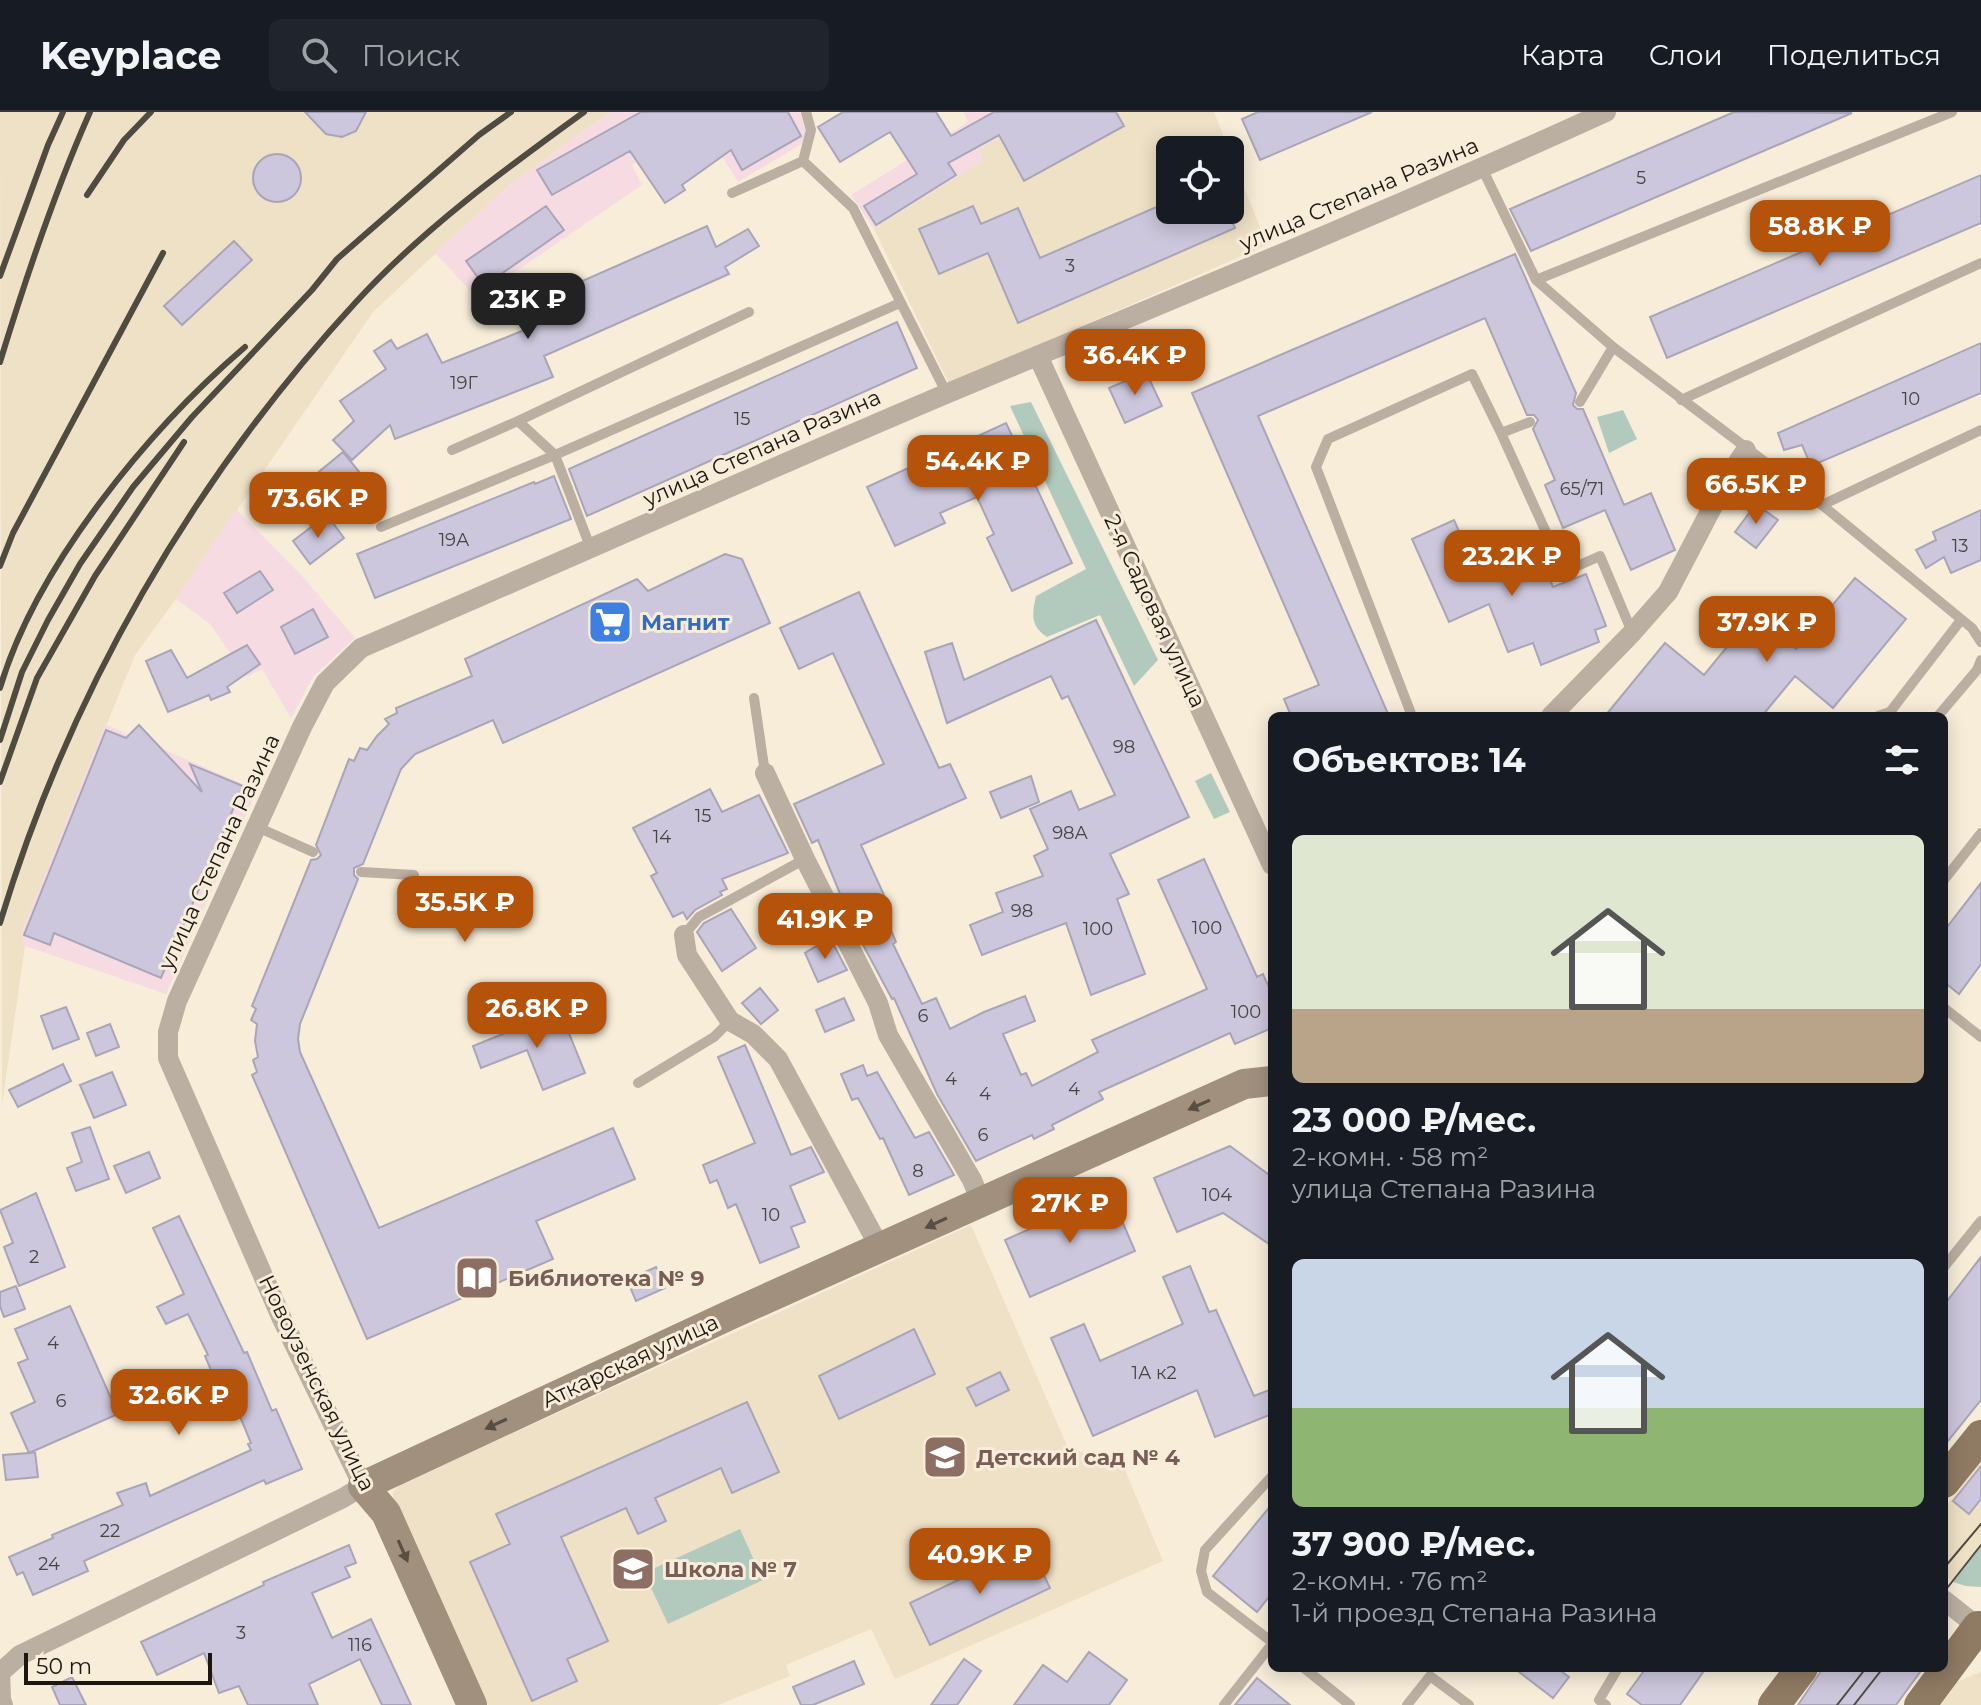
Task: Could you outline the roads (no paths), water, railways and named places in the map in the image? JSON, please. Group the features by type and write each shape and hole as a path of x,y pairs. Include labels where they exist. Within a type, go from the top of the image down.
{"main road":[{"name":"Аткарская улица","path":"363,1486 732,1314 1244,1084 1268,1081"},
{"path":"1948,1477 1981,1436"},
{"name":"Новоузенская улица","path":"363,1486 386,1513 472,1705"},
{"path":"1948,1669 1980,1627"},
{"path":"1774,1705 1799,1672"},
{"path":"1920,1705 1945,1672"}],"street":[{"name":"улица Степана Разина","path":"168,1058 168,1032 177,1001 255,826 325,683 361,648 947,394 1482,168 1606,112"},
{"name":"2-я Садовая улица","path":"1038,356 1268,856"},
{"path":"1555,712 1668,592 1728,477 1746,450"},
{"path":"765,773 878,1003 888,1035 972,1180 981,1202"},
{"path":"684,935 687,955 730,1021 753,1034 778,1059 880,1248"},
{"name":"Новоузенская улица","path":"168,1058 282,1319 363,1486"},
{"name":"Аткарская улица","path":"1,1671 20,1655 363,1486"},
{"path":"1948,1603 1980,1627"},
{"path":"1,1671 3,1705"}],"lane":[{"path":"803,161 811,130 806,112"},
{"path":"1536,280 1952,112"},
{"path":"732,193 803,161"},
{"path":"803,161 853,208 947,394"},
{"path":"1482,168 1536,280 1613,347 1822,505 1972,628 1981,642"},
{"path":"1681,400 1981,263"},
{"path":"381,527 555,455 900,303"},
{"path":"452,450 749,312"},
{"path":"1580,402 1613,347"},
{"path":"1410,712 1316,467 1328,439 1472,374 1564,572 1600,556 1632,633"},
{"path":"518,421 555,455 591,549"},
{"path":"1501,433 1530,422"},
{"path":"1822,505 1981,430"},
{"path":"1890,712 1961,620"},
{"path":"1941,712 1977,670 1981,660"},
{"path":"754,698 765,773"},
{"path":"255,826 313,852"},
{"path":"1948,875 1981,833"},
{"path":"684,935 699,917 805,859"},
{"path":"361,872 414,875"},
{"path":"1948,1011 1981,1037"},
{"path":"638,1083 714,1037 730,1021"},
{"path":"1948,1262 1981,1221"},
{"path":"1268,1480 1205,1550 1201,1571 1207,1592 1268,1640"},
{"path":"1224,1705 1268,1648"},
{"path":"1309,1672 1350,1705"},
{"path":"1606,1705 1599,1700 1616,1672"},
{"path":"1407,1705 1430,1676 1469,1705"}],"tram line":[{"path":"1948,1563 1981,1524"},
{"path":"1948,1587 1981,1545"},
{"path":"1837,1705 1863,1672"},
{"path":"1854,1705 1880,1672"}],"railway":[{"path":"0,276 63,112"},
{"path":"0,362 41,236 90,112"},
{"path":"87,195 124,140 151,112"},
{"path":"0,740 22,672 48,620 80,564 133,487 192,417 312,290 337,259 479,135 511,112"},
{"path":"0,923 28,838 100,672 143,593 241,441 297,370 382,275 465,201 584,112"},
{"path":"0,566 13,533 163,253"},
{"path":"0,688 17,642 40,595 100,502 171,418 245,347"},
{"path":"0,782 37,678 95,576 184,442"}],"place":[{"name":"Магнит","path":"610,622"},
{"name":"Библиотека № 9","path":"477,1278"},
{"name":"Детский сад № 4","path":"945,1457"},
{"name":"Школа № 7","path":"633,1569"}]}
